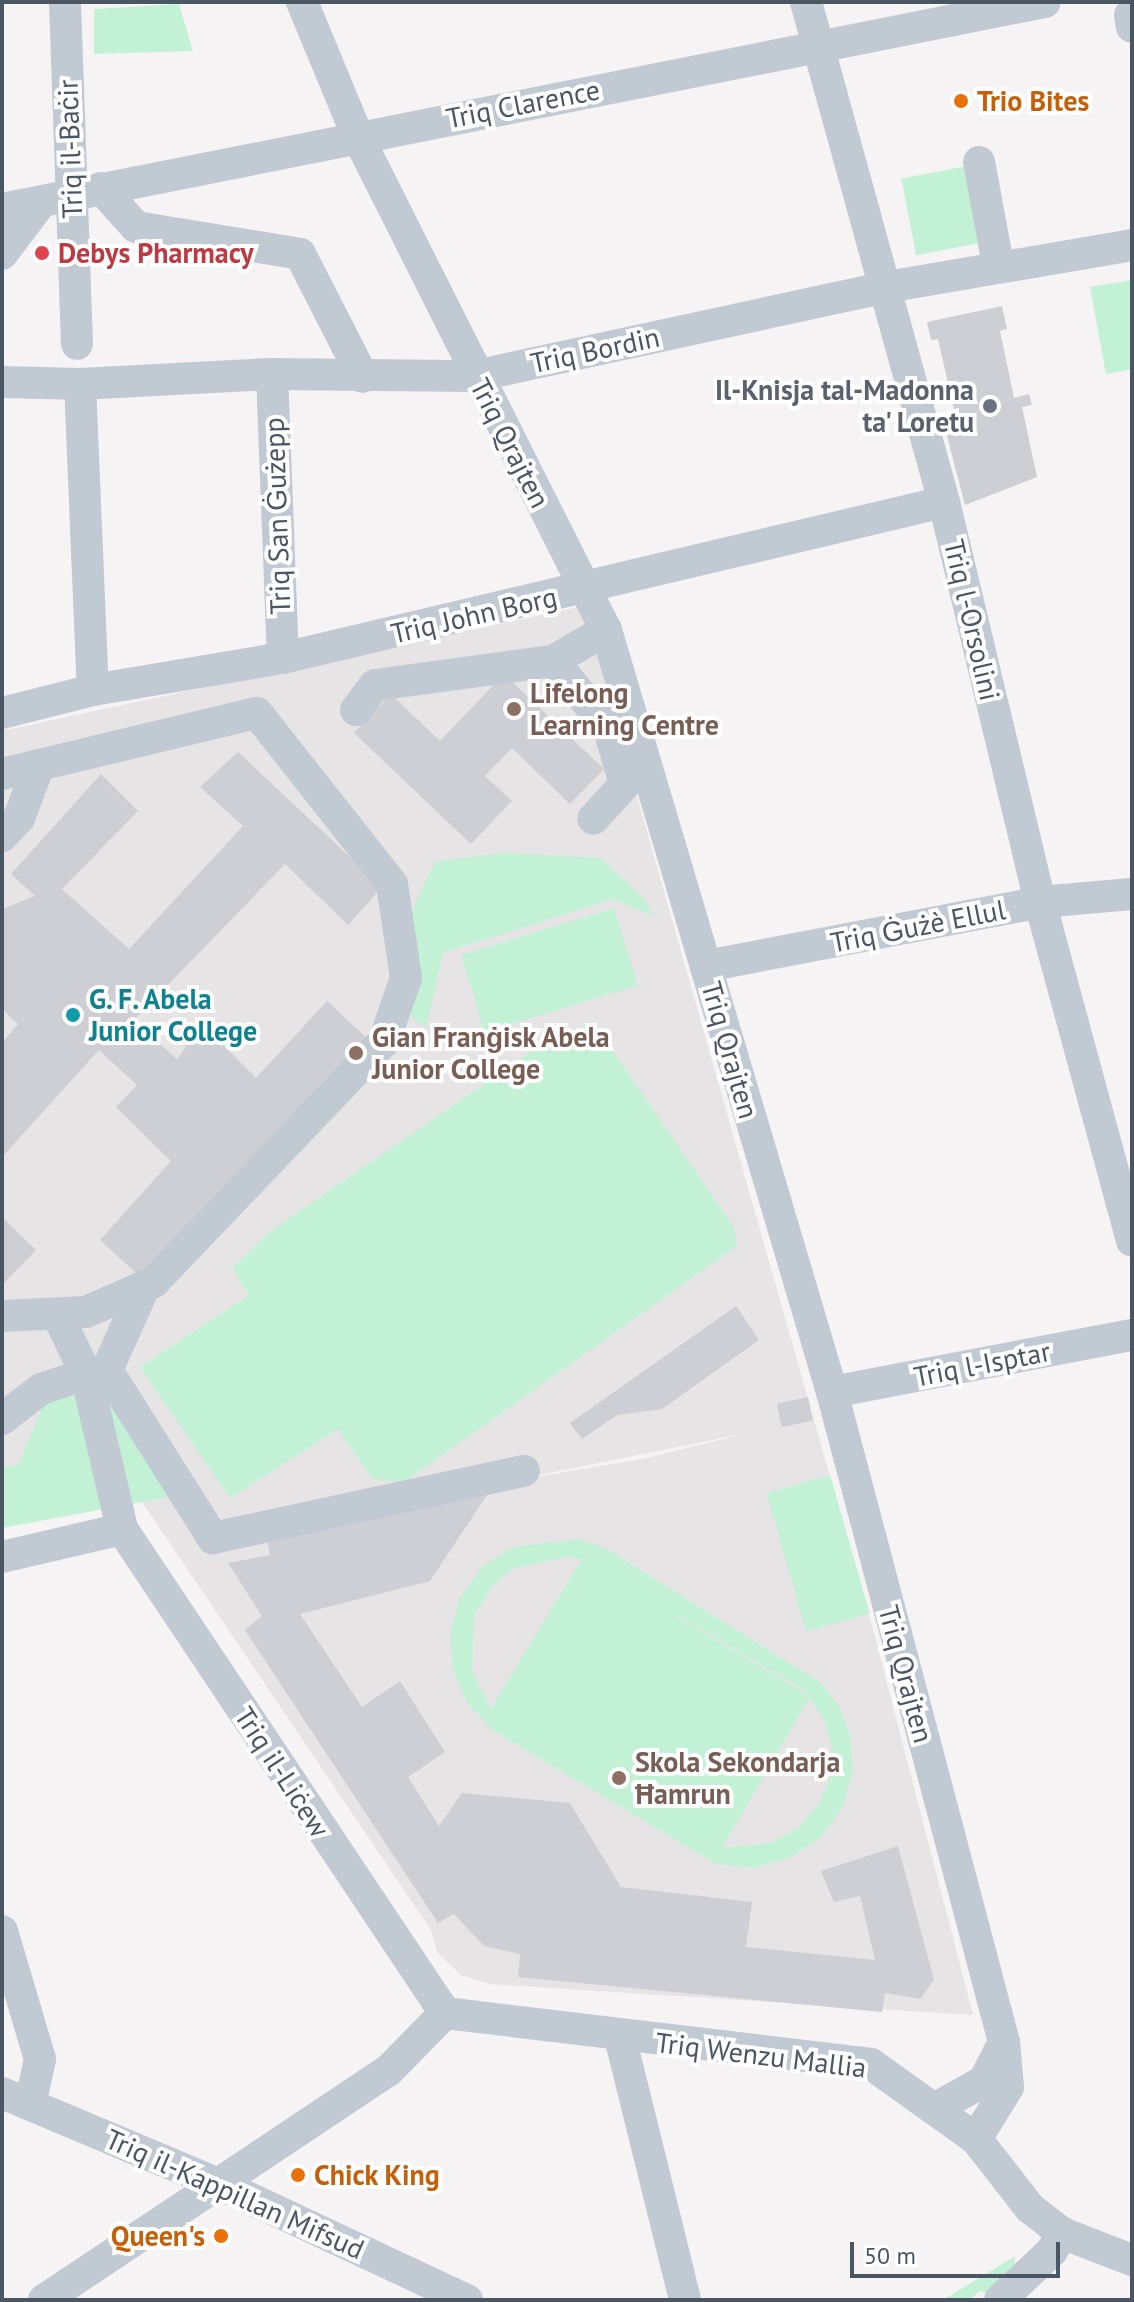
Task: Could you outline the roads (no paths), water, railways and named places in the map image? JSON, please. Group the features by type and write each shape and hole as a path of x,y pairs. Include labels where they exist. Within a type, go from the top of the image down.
{"street":[{"name":"Triq il-Baċir","path":"65,2 86,190 77,344"},
{"name":"Triq Qrajten","path":"302,2 357,135 475,376 606,630 832,1392 1004,2042 1008,2087 976,2139"},
{"name":"Triq l-Orsolini","path":"806,2 881,288 944,502 1040,902 1132,1241"},
{"name":"Triq Clarence","path":"2,209 357,135 1045,2"},
{"path":"979,162 998,265"},
{"path":"86,190 136,227 300,254 363,377"},
{"path":"2,254 41,202"},
{"name":"Triq Bordin","path":"2,382 80,384 272,374 475,376 1125,238"},
{"name":"Triq San Ġużepp","path":"272,374 283,658"},
{"path":"80,384 93,690"},
{"name":"Triq John Borg","path":"2,713 93,690 283,658 586,590 944,502"},
{"path":"356,710 375,685 553,661 606,630"},
{"path":"553,661 609,729 625,784 593,819"},
{"path":"2,774 257,713 392,884 406,978 384,1041 154,1282 86,1312 58,1316 2,1316"},
{"path":"2,836 19,818 39,765"},
{"name":"Triq Ġużè Ellul","path":"706,966 1040,902 1132,894"},
{"path":"2,1557 122,1529 93,1410 97,1372 145,1285"},
{"path":"58,1316 213,1538 524,1471"},
{"name":"Triq l-Isptar","path":"832,1392 1132,1335"},
{"path":"2,1419 41,1389 97,1372"},
{"name":"Triq il-Liċew","path":"122,1529 445,2013"},
{"path":"2,1931 40,2059 16,2097"},
{"path":"44,2300 388,2071 445,2013"},
{"name":"Triq Wenzu Mallia","path":"445,2013 620,2037 871,2064 976,2139 1030,2208 1062,2233 1132,2260"},
{"path":"620,2037 685,2300"},
{"path":"934,2109 984,2081 1004,2042"},
{"name":"Triq il-Kappillan Mifsud","path":"16,2097 219,2184 467,2300"},
{"path":"1000,2300 1052,2251 1062,2233"}],"place":[{"name":"Trio Bites","path":"961,101"},
{"name":"Debys Pharmacy","path":"42,253"},
{"name":"Il-Knisja tal-Madonna ta' Loretu","path":"990,406"},
{"name":"Lifelong Learning Centre","path":"514,709"},
{"name":"G. F. Abela Junior College","path":"73,1015"},
{"name":"Gian Franġisk Abela Junior College","path":"356,1053"},
{"name":"Skola Sekondarja Ħamrun","path":"619,1778"},
{"name":"Chick King","path":"298,2175"},
{"name":"Queen's","path":"221,2236"}]}
